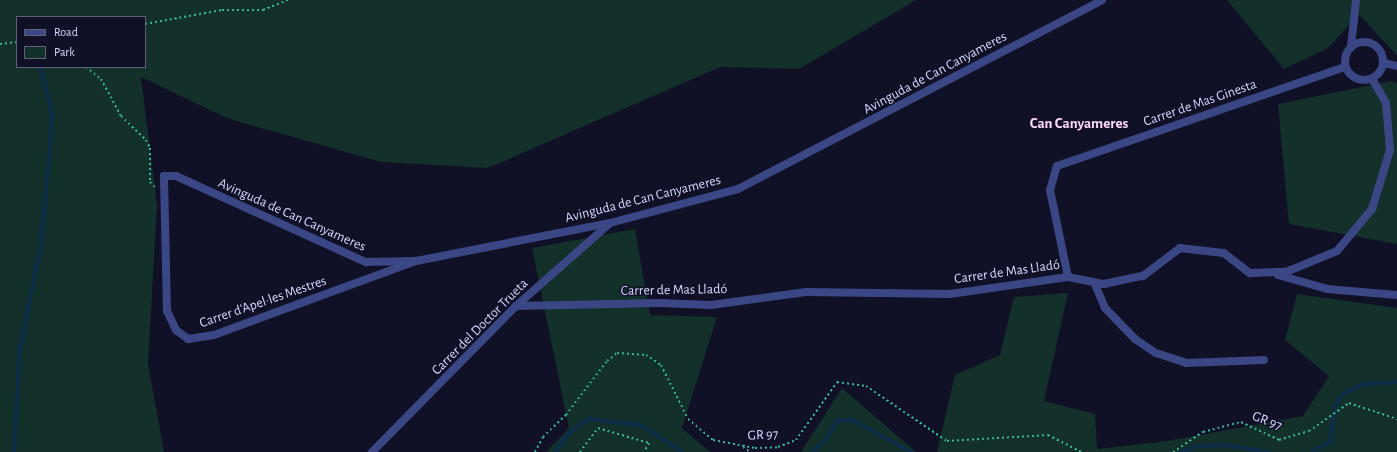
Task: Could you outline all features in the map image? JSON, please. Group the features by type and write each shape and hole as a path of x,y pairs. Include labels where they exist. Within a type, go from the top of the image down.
{"street":[{"name":"Avinguda de Can Canyameres","path":"164,176 176,176 366,262 416,261 610,223 738,189 1102,0"},
{"path":"1356,0 1351,47 1345,57 1345,67 1353,78 1372,79 1384,63"},
{"path":"1351,47 1363,41 1375,45 1384,63"},
{"path":"1384,63 1397,66"},
{"name":"Carrer de Mas Ginesta","path":"1068,277 1050,190 1057,166 1345,67"},
{"name":"Carrer de Mas Lladó","path":"516,306 659,303 712,306 806,292 950,294 1068,277 1104,284 1143,276 1180,248 1224,253 1250,273 1286,272 1337,251 1372,208 1390,150 1386,103 1372,79"},
{"name":"Carrer d'Apel·les Mestres","path":"164,176 167,311 176,330 188,339 214,335 416,261"},
{"name":"Carrer del Doctor Trueta","path":"372,452 516,306 610,223"},
{"path":"1270,272 1327,289 1397,296"},
{"path":"1094,282 1105,308 1135,339 1156,353 1186,363 1264,360"}],"path":[{"path":"146,24 222,10 263,10 288,0"},
{"path":"0,44 16,42"},
{"path":"87,68 101,79 121,116 146,140 150,148 150,182 165,192"},
{"name":"GR 97","path":"535,452 543,437 566,415 607,361 617,353 646,355 661,365 680,406 698,431 713,440 742,446 778,446 796,440 837,382 866,386 947,441 1048,435 1082,452"},
{"name":"GR 97","path":"1172,452 1203,432 1241,422 1279,440 1309,431 1349,403 1397,419"},
{"path":"580,452 598,428 649,443 644,452"},
{"path":"742,446 750,452"}],"green space":[{"path":"0,0 916,0 799,69 720,67 488,168 381,162 229,119 141,77 157,206 148,363 164,452 0,452"},
{"path":"1227,0 1397,0 1397,56 1359,14 1328,48 1284,69"},
{"path":"1391,81 1397,83 1397,244 1289,224 1278,104"},
{"path":"635,229 650,315 717,317 682,428 710,452 546,452 569,428 532,248"},
{"path":"1068,293 1044,401 1095,414 1097,449 1167,441 1303,416 1329,376 1285,340 1297,294 1397,308 1397,452 937,452 955,375 1000,355 1014,297"},
{"path":"842,388 916,452 801,452"}],"waterway":[{"path":"14,452 20,349 41,245 51,138 52,113 41,69"},
{"path":"1312,452 1330,442 1336,404 1344,393 1364,384 1397,382"},
{"path":"555,452 569,433 588,419 641,425 683,452"},
{"path":"812,452 827,439 837,421 852,420 912,452"},
{"path":"1181,452 1199,446 1226,445 1268,452"}],"district":[{"name":"Can Canyameres","path":"1079,124"}]}
